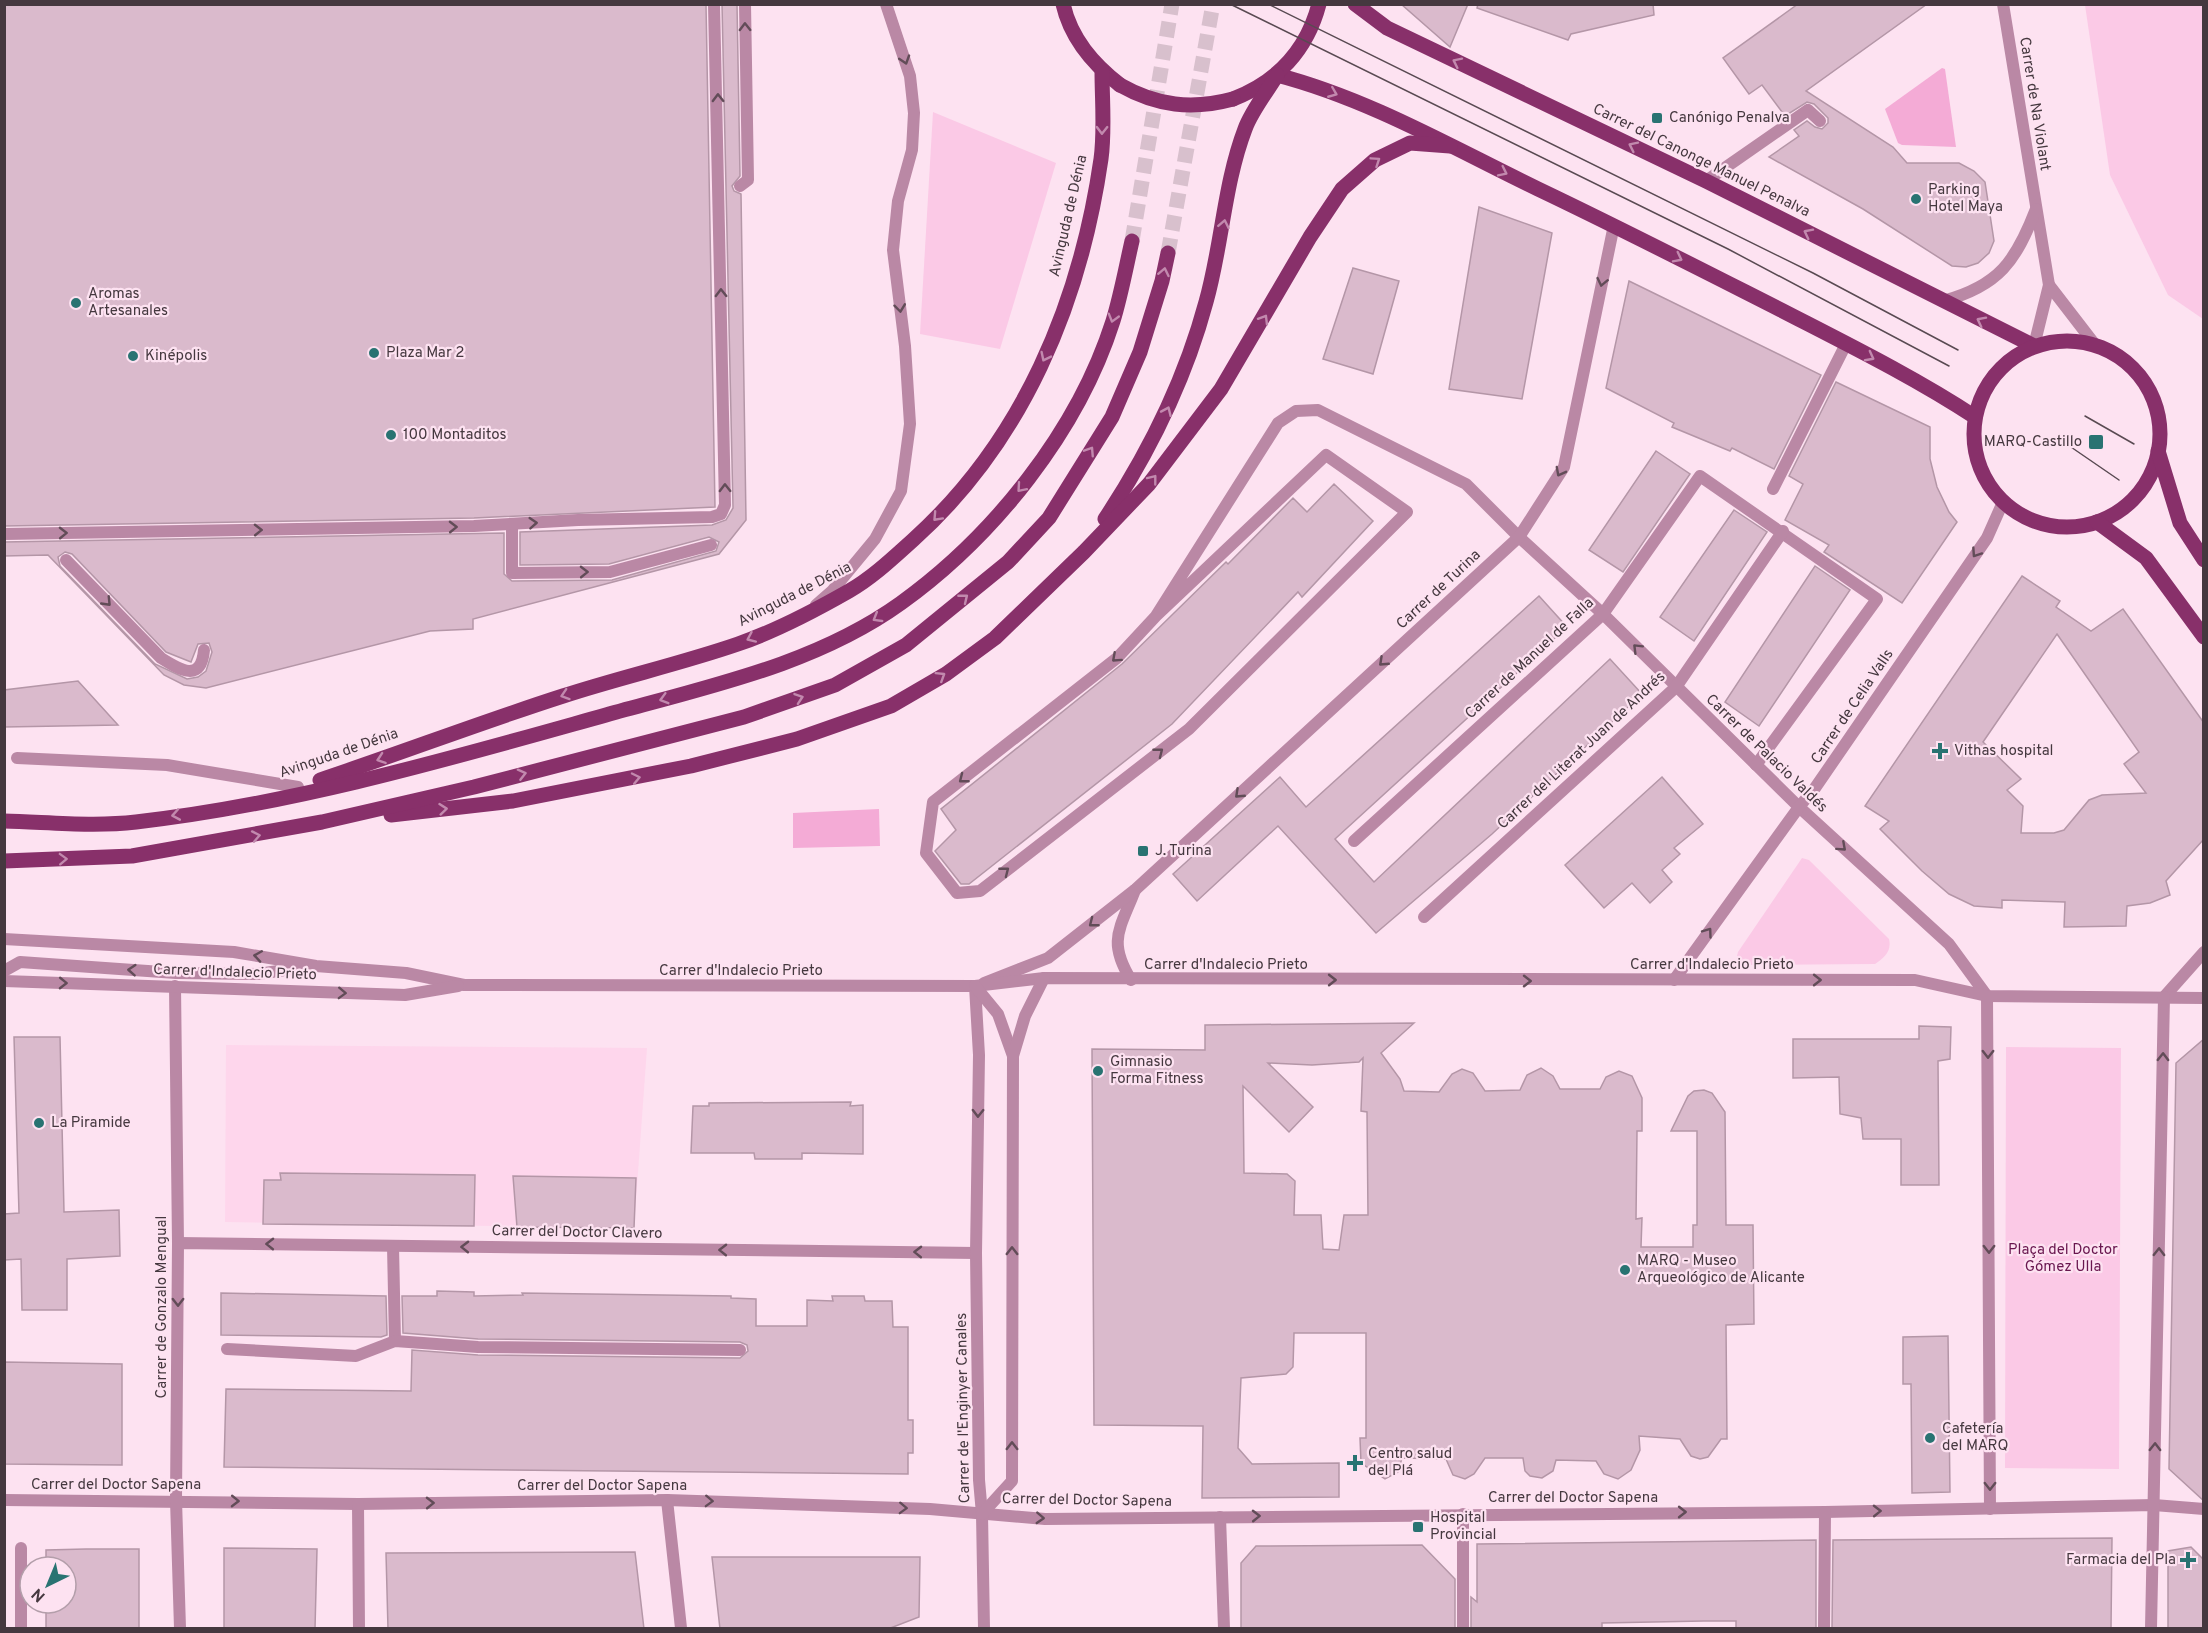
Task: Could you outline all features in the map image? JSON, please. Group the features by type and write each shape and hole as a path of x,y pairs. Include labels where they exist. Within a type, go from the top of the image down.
{"main road":[{"path":"1063,4 1066,19 1081,48 1102,71 1137,95 1175,106 1214,104 1233,99 1264,85 1277,75"},
{"path":"1084,552 1154,438 1183,376 1207,301 1237,152 1246,126 1277,75 1306,40 1319,4"},
{"name":"Carrer del Canonge Manuel Penalva","path":"1355,4 1387,28 1706,181 2034,346"},
{"name":"Avinguda de Dénia","path":"254,802 563,696 740,644 851,590 890,561 968,484 1025,399 1059,329 1079,262 1101,158 1102,71"},
{"path":"1277,75 1332,92 1398,120 1614,225 1846,344 1975,417"},
{"path":"322,822 513,801 692,766 797,739 891,706 946,674 995,638 1084,552 1149,484 1221,389 1310,237 1342,189 1375,160 1410,143 1450,146"},
{"name":"Avinguda de Dénia","path":"4,821 133,822 254,802 447,760 720,684 796,659 853,633 900,604 935,576 989,524 1036,472 1078,403 1112,322 1132,241"},
{"path":"4,861 132,856 322,822 474,787 744,717 835,685 906,645 1008,562 1050,518 1112,417 1140,352 1162,281 1168,253"},
{"path":"2075,341 2096,346 2116,355 2133,369 2147,387 2156,407 2160,429 2158,451 2151,474 2138,495 2119,512 2097,522 2057,526 2019,514 2003,502 1989,484 1978,463 1974,440 1975,417 1986,387 2007,363 2034,346 2075,341"},
{"path":"2158,451 2180,523 2204,560"},
{"path":"2097,522 2146,558 2204,637"}],"street":[{"path":"4,534 512,524 712,517 724,509 714,4"},
{"path":"740,186 748,180 745,4"},
{"path":"805,614 832,591 875,539 901,491 910,424 893,250 898,201 912,150 914,113 910,76 886,4"},
{"name":"Carrer de Na Violant","path":"2002,4 2049,285 2034,346"},
{"path":"1706,181 1808,110 1820,121"},
{"path":"1943,301 1965,295 1981,286 2012,261 2036,208"},
{"name":"Carrer de Turina","path":"975,986 1048,958 1136,889 1519,537 1564,468 1614,225"},
{"name":"Carrer de Na Violant","path":"2049,285 2096,346"},
{"path":"1773,489 1846,344"},
{"name":"Carrer de Palacio Valdés","path":"1156,616 1326,455 1407,512 1189,729 980,891 957,892 926,853 933,802 1117,658 1156,616 1278,423 1296,411 1318,410 1466,484 1519,537 1603,614 1799,807 1949,944 1988,996"},
{"name":"Carrer de Manuel de Falla","path":"1354,840 1603,614 1700,476 1783,531"},
{"name":"Carrer de Celia Valls","path":"1674,980 1815,788 1987,538 2003,502"},
{"path":"512,524 513,573 610,572 711,545"},
{"path":"1756,765 1877,598 1783,531"},
{"name":"Carrer del Literat Juan de Andrés","path":"1424,916 1676,687 1783,531"},
{"path":"66,560 169,663 188,672 195,670 203,659 204,650"},
{"path":"16,758 167,765 298,787"},
{"name":"Carrer de Turina","path":"1131,980 1119,962 1116,939 1136,889"},
{"name":"Carrer d'Indalecio Prieto","path":"4,939 234,952 316,966 406,973 464,984 592,987 975,986 1044,978 1131,980 1915,980 1988,996"},
{"path":"2151,1629 2164,997 2204,952"},
{"name":"Carrer d'Indalecio Prieto","path":"4,971 20,962 211,974 258,974 316,966"},
{"name":"Carrer de l'Enginyer Canales","path":"982,1514 1012,1481 1013,1056 1025,1016 1044,978"},
{"name":"Carrer d'Indalecio Prieto","path":"4,981 405,996 464,984"},
{"name":"Carrer de Gonzalo Mengual","path":"175,986 178,1243 176,1500 180,1629"},
{"name":"Carrer de l'Enginyer Canales","path":"975,986 998,1014 1013,1056"},
{"name":"Carrer de l'Enginyer Canales","path":"975,986 979,1055 976,1253 979,1480 982,1514"},
{"path":"2203,1510 2154,1505 1990,1509 1988,996 2204,998"},
{"name":"Carrer del Doctor Clavero","path":"178,1243 976,1253"},
{"path":"393,1246 394,1341"},
{"path":"227,1349 356,1356 394,1341 478,1347 740,1350"},
{"name":"Carrer del Doctor Sapena","path":"4,1500 176,1500 358,1504 667,1500 930,1509 1045,1519 1990,1509"},
{"path":"667,1500 681,1629"},
{"path":"358,1504 359,1629"},
{"path":"1824,1629 1825,1512"},
{"path":"982,1514 983,1628"},
{"path":"1463,1514 1463,1629"},
{"path":"1220,1517 1224,1629"},
{"path":"21,1548 21,1629"}],"shaded area":[{"path":"1942,68 1945,69 1956,147 1898,143 1885,109"},
{"path":"879,809 880,846 793,848 793,813"},
{"path":"226,1045 647,1048 634,1228 225,1222"}],"green space":[{"path":"2085,5 2203,5 2203,319 2168,295 2110,175"},
{"path":"933,112 1056,163 1000,349 920,334"},
{"path":"1802,858 1809,860 1889,939 1888,951 1878,962 1875,964 1747,965 1737,956"},
{"name":"Plaça del Doctor Gómez Ulla","path":"2006,1047 2121,1048 2119,1469 2005,1468"}],"building":[{"name":"Plaza Mar 2","path":"4,4 706,4 715,507 474,518 4,526"},
{"path":"722,4 737,4 740,176 732,186 734,191 741,194 746,520 719,554 473,619 473,629 430,631 206,688 184,685 164,675 48,555 4,556 4,542 504,533 504,574 512,581 612,580 716,551 719,542 709,537 609,564 520,565 520,532 712,525 726,520 733,508","holes":["65,552 72,554 166,652 191,662 198,644 209,643 212,652 206,671 198,677 187,679 155,664 60,566 58,557"]},
{"path":"1401,4 1468,4 1450,47"},
{"path":"1478,4 1653,4 1654,15 1571,34 1568,40 1477,8"},
{"path":"1798,4 1927,4 1806,91 1893,147 1907,163 1959,163 1974,171 1985,182 1994,241 1989,253 1978,263 1966,267 1952,266 1863,209 1769,157 1799,136 1794,130 1807,121 1822,129 1828,123 1828,118 1814,104 1807,102 1785,116 1762,85 1749,94 1723,58"},
{"path":"1479,207 1552,233 1522,399 1449,389"},
{"path":"1353,268 1399,281 1373,374 1323,359"},
{"path":"1629,281 1821,375 1774,469 1732,448 1730,451 1672,427 1674,423 1606,388"},
{"path":"1836,382 1930,427 1930,459 1937,487 1949,512 1957,522 1902,603 1824,552 1829,545 1785,520 1803,484 1789,476"},
{"path":"1656,451 1690,474 1623,572 1589,550"},
{"path":"1334,484 1373,521 1302,597 1298,592 1172,724 969,884 961,884 935,851 956,830 941,809 1122,664 1226,562 1228,564 1293,498 1307,512"},
{"path":"1734,510 1767,532 1694,641 1660,617"},
{"path":"1815,566 1850,590 1759,726 1725,702"},
{"name":"Vithas hospital","path":"2022,576 2060,601 2056,607 2091,631 2123,609 2204,723 2204,839 2166,881 2170,895 2150,903 2127,906 2126,926 2064,927 2065,902 2002,900 2002,908 1974,906 1949,894 1922,871 1880,829 1889,821 1865,806","holes":["2057,634 2139,752 2124,764 2146,793 2102,795 2089,800 2064,830 2054,833 2021,833 2023,806 2007,790 2021,779 1983,742"]},
{"path":"1539,596 1567,627 1335,839 1374,882 1610,659 1642,694 1492,834 1376,933 1278,826 1197,901 1173,874 1280,777 1306,807"},
{"path":"78,681 118,725 4,727 4,690"},
{"path":"1662,777 1703,824 1674,848 1680,854 1662,870 1672,882 1650,903 1632,883 1604,908 1565,865"},
{"path":"1414,1023 1381,1053 1400,1079 1404,1091 1439,1092 1452,1074 1462,1069 1473,1073 1485,1091 1520,1090 1527,1075 1541,1068 1553,1076 1560,1089 1600,1089 1606,1077 1619,1071 1632,1076 1642,1098 1642,1131 1637,1131 1636,1219 1642,1218 1641,1247 1693,1247 1693,1225 1697,1225 1697,1131 1671,1131 1688,1096 1694,1091 1704,1090 1712,1093 1725,1112 1726,1225 1753,1225 1754,1324 1726,1325 1727,1439 1721,1439 1708,1457 1700,1459 1691,1456 1680,1439 1639,1436 1640,1450 1631,1470 1618,1479 1604,1474 1596,1461 1556,1460 1553,1471 1542,1478 1530,1476 1525,1471 1523,1458 1485,1458 1474,1474 1465,1479 1453,1475 1446,1459 1402,1458 1398,1472 1385,1479 1361,1463 1360,1438 1366,1438 1366,1333 1294,1333 1293,1367 1286,1374 1241,1378 1238,1448 1252,1464 1339,1463 1339,1497 1202,1498 1203,1426 1094,1425 1092,1049 1205,1050 1205,1025","holes":["1363,1058 1361,1111 1367,1112 1368,1215 1344,1215 1339,1250 1323,1249 1321,1215 1294,1215 1295,1181 1287,1174 1244,1173 1243,1086 1289,1132 1313,1107 1268,1063 1312,1065 1359,1062"]},
{"path":"1919,1026 1951,1027 1950,1059 1938,1061 1939,1185 1901,1185 1901,1139 1863,1139 1861,1118 1840,1114 1839,1077 1793,1078 1793,1039 1919,1039"},
{"name":"La Piramide","path":"14,1037 60,1037 64,1212 119,1210 120,1256 67,1259 67,1310 22,1310 21,1259 4,1260 4,1214 19,1213"},
{"path":"2204,1039 2204,1501 2169,1469 2176,1063"},
{"path":"851,1102 850,1106 863,1105 863,1154 802,1153 802,1159 755,1159 754,1153 691,1153 693,1106 709,1106 709,1103"},
{"path":"280,1173 475,1175 474,1226 263,1224 264,1180 281,1180"},
{"path":"513,1176 636,1178 634,1228 517,1227"},
{"path":"437,1291 474,1292 474,1296 523,1295 522,1293 731,1296 731,1298 756,1299 756,1326 807,1326 807,1300 833,1301 832,1296 864,1296 865,1301 892,1301 893,1327 908,1327 908,1420 913,1420 913,1453 908,1453 908,1474 224,1467 226,1389 411,1391 412,1350 478,1355 740,1358 748,1351 747,1345 740,1342 478,1339 403,1333 402,1296 437,1296"},
{"path":"221,1293 386,1296 387,1335 381,1337 221,1335"},
{"name":"Cafetería del MARQ","path":"1948,1336 1950,1492 1912,1493 1911,1384 1903,1384 1903,1337"},
{"path":"4,1362 122,1364 122,1465 4,1464"},
{"path":"2112,1538 2111,1629 1832,1629 1833,1540"},
{"path":"1816,1540 1816,1629 1736,1629 1736,1621 1704,1621 1602,1623 1602,1629 1471,1629 1471,1597 1477,1602 1477,1544"},
{"path":"1422,1545 1455,1579 1455,1629 1241,1629 1241,1563 1256,1546"},
{"path":"2191,1547 2204,1560 2204,1629 2168,1629 2168,1551"},
{"path":"224,1548 317,1549 315,1629 224,1629"},
{"path":"139,1549 139,1629 46,1629 46,1615 78,1615 78,1555 46,1555 46,1550"},
{"path":"635,1552 644,1629 388,1629 386,1553"},
{"path":"712,1557 920,1557 919,1617 888,1629 720,1629"}],"tunnel":[{"path":"1132,241 1172,4"},
{"path":"1168,253 1213,4"}],"tram line":[{"path":"1230,4 1728,249 1949,366"},
{"path":"1268,4 1813,273 1958,350"},
{"path":"2085,416 2134,444"},
{"path":"2068,445 2119,480"}],"place":[{"name":"Canónigo Penalva","path":"1657,118"},
{"name":"Parking Hotel Maya","path":"1916,199"},
{"name":"Aromas Artesanales","path":"76,303"},
{"name":"Plaza Mar 2","path":"374,353"},
{"name":"Kinépolis","path":"133,356"},
{"name":"100 Montaditos","path":"391,435"},
{"name":"MARQ-Castillo","path":"2096,442"},
{"name":"Vithas hospital","path":"1940,751"},
{"name":"J. Turina","path":"1143,851"},
{"name":"Gimnasio Forma Fitness","path":"1098,1071"},
{"name":"La Piramide","path":"39,1123"},
{"name":"MARQ - Museo Arqueológico de Alicante","path":"1625,1270"},
{"name":"Cafetería del MARQ","path":"1930,1438"},
{"name":"Centro salud del Plá","path":"1355,1463"},
{"name":"Hospital Provincial","path":"1418,1527"},
{"name":"Farmacia del Pla","path":"2188,1560"}]}
